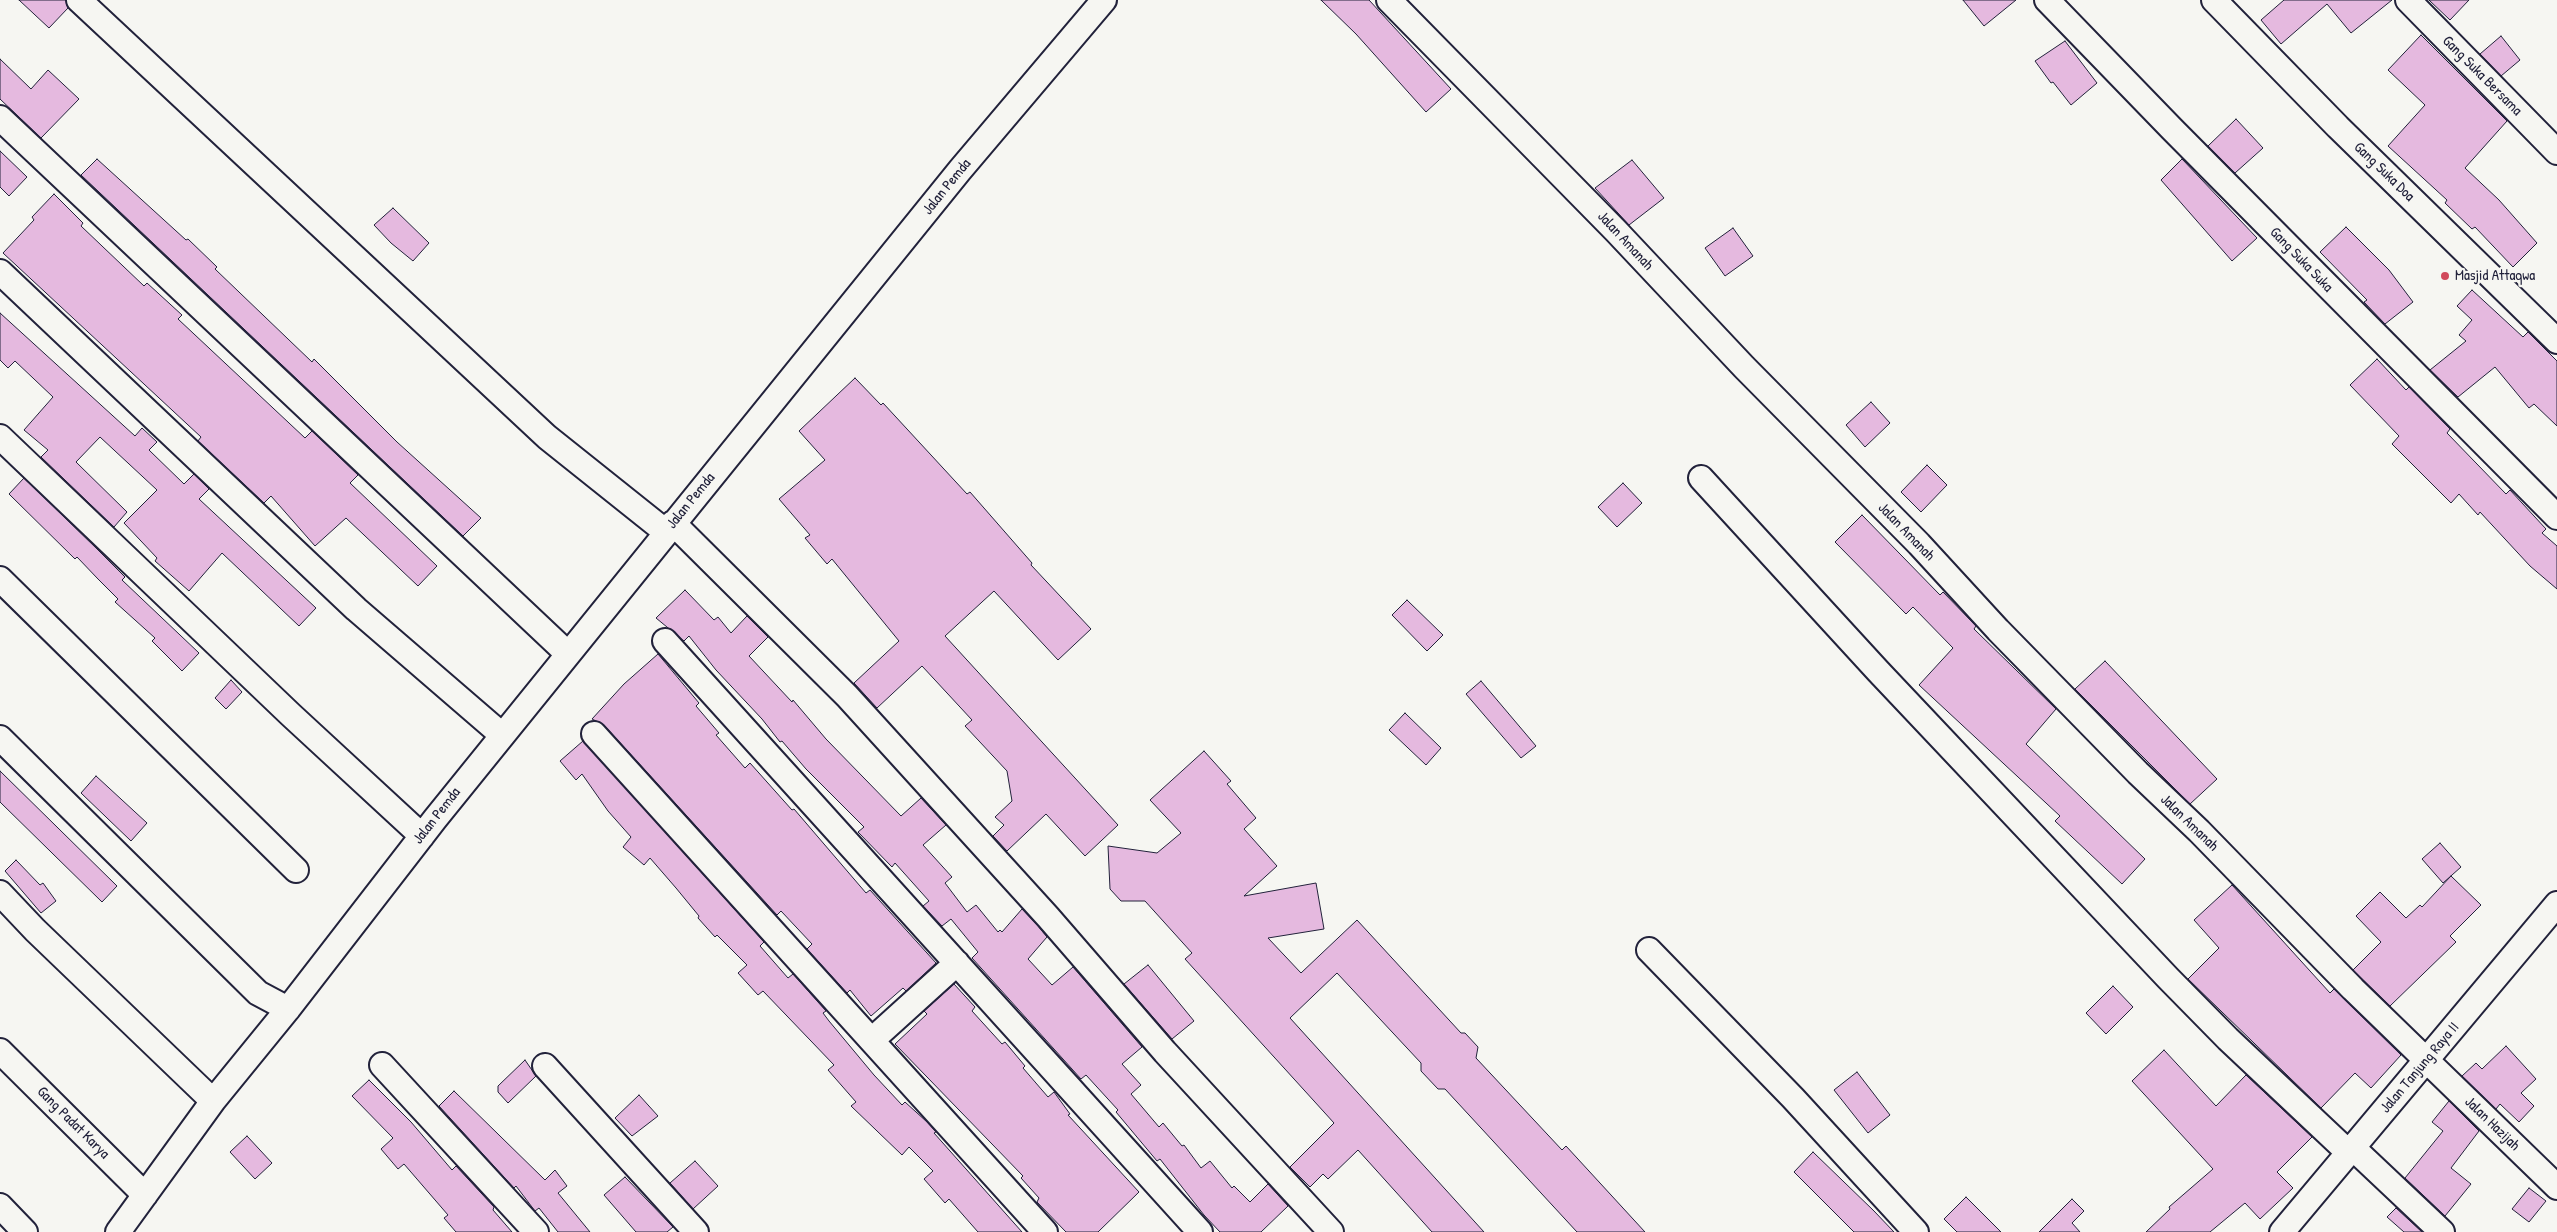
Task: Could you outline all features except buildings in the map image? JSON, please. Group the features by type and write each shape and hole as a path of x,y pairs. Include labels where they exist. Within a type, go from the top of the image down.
{"street":[{"path":"79,0 547,437 670,527 853,703 1048,917 1172,1059 1330,1232"},
{"name":"Jalan Pemda","path":"118,1232 213,1101 288,1010 502,735 960,170 1104,0"},
{"name":"Jalan Amanah","path":"1389,0 1609,224 1744,367 1906,531 1998,630 2124,760 2427,1061"},
{"name":"Gang Suka Suka","path":"2047,0 2172,129 2557,517"},
{"name":"Gang Suka Doa","path":"2214,0 2338,127 2557,341"},
{"name":"Gang Suka Bersama","path":"2408,0 2557,152"},
{"path":"0,118 568,654"},
{"path":"0,272 356,609 502,735"},
{"path":"0,437 291,716 422,836"},
{"path":"1701,478 1885,678 2168,978 2228,1039 2442,1232"},
{"path":"0,579 296,870"},
{"path":"665,641 1200,1232"},
{"path":"594,734 1045,1232"},
{"path":"0,738 258,993 288,1010"},
{"path":"0,893 42,937 213,1101"},
{"name":"Jalan Tanjung Raya II","path":"2282,1232 2557,904"},
{"path":"1649,950 1792,1098 1916,1232"},
{"path":"872,1040 957,963"},
{"name":"Gang Padat Karya","path":"0,1051 145,1195"},
{"name":"Jalan Hazijah","path":"2427,1061 2557,1187"},
{"path":"382,1065 536,1232"},
{"path":"545,1066 696,1232"},
{"path":"0,1206 25,1232"}],"place":[{"name":"Masjid Attaqwa","path":"2445,276"}]}
